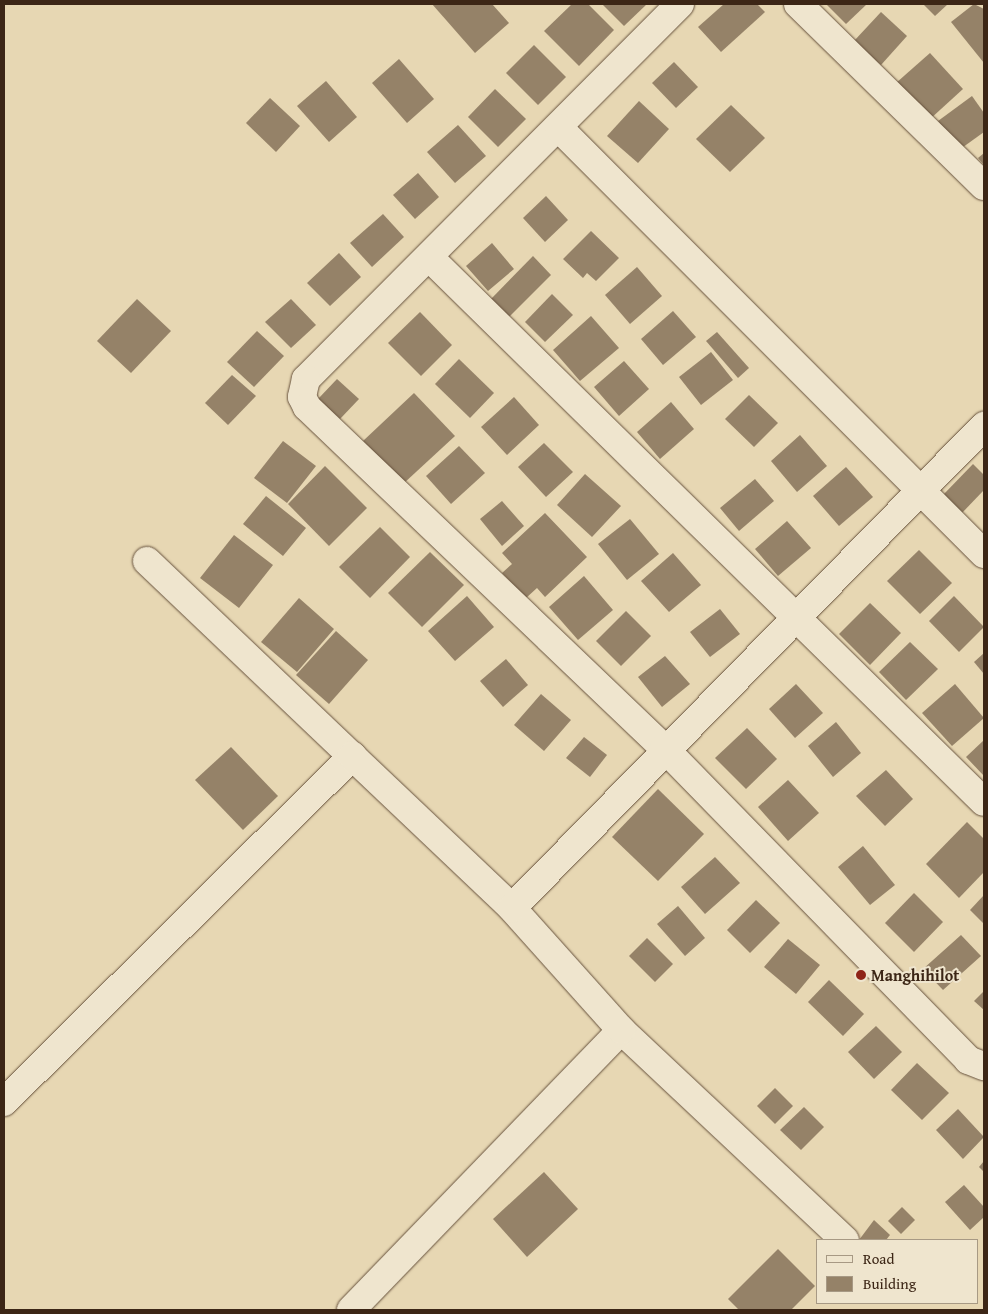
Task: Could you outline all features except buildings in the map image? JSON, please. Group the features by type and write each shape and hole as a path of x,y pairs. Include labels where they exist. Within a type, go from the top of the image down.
{"street":[{"path":"680,4 430,258 306,378 302,397 307,407 664,748 968,1060 984,1066"},
{"path":"798,4 984,186"},
{"path":"558,128 984,554"},
{"path":"430,258 984,802"},
{"path":"512,908 664,748 984,426"},
{"path":"147,561 512,908 621,1030 844,1239"},
{"path":"4,1102 352,756"},
{"path":"351,1310 621,1030"}],"place":[{"name":"Manghihilot","path":"861,975"}]}
